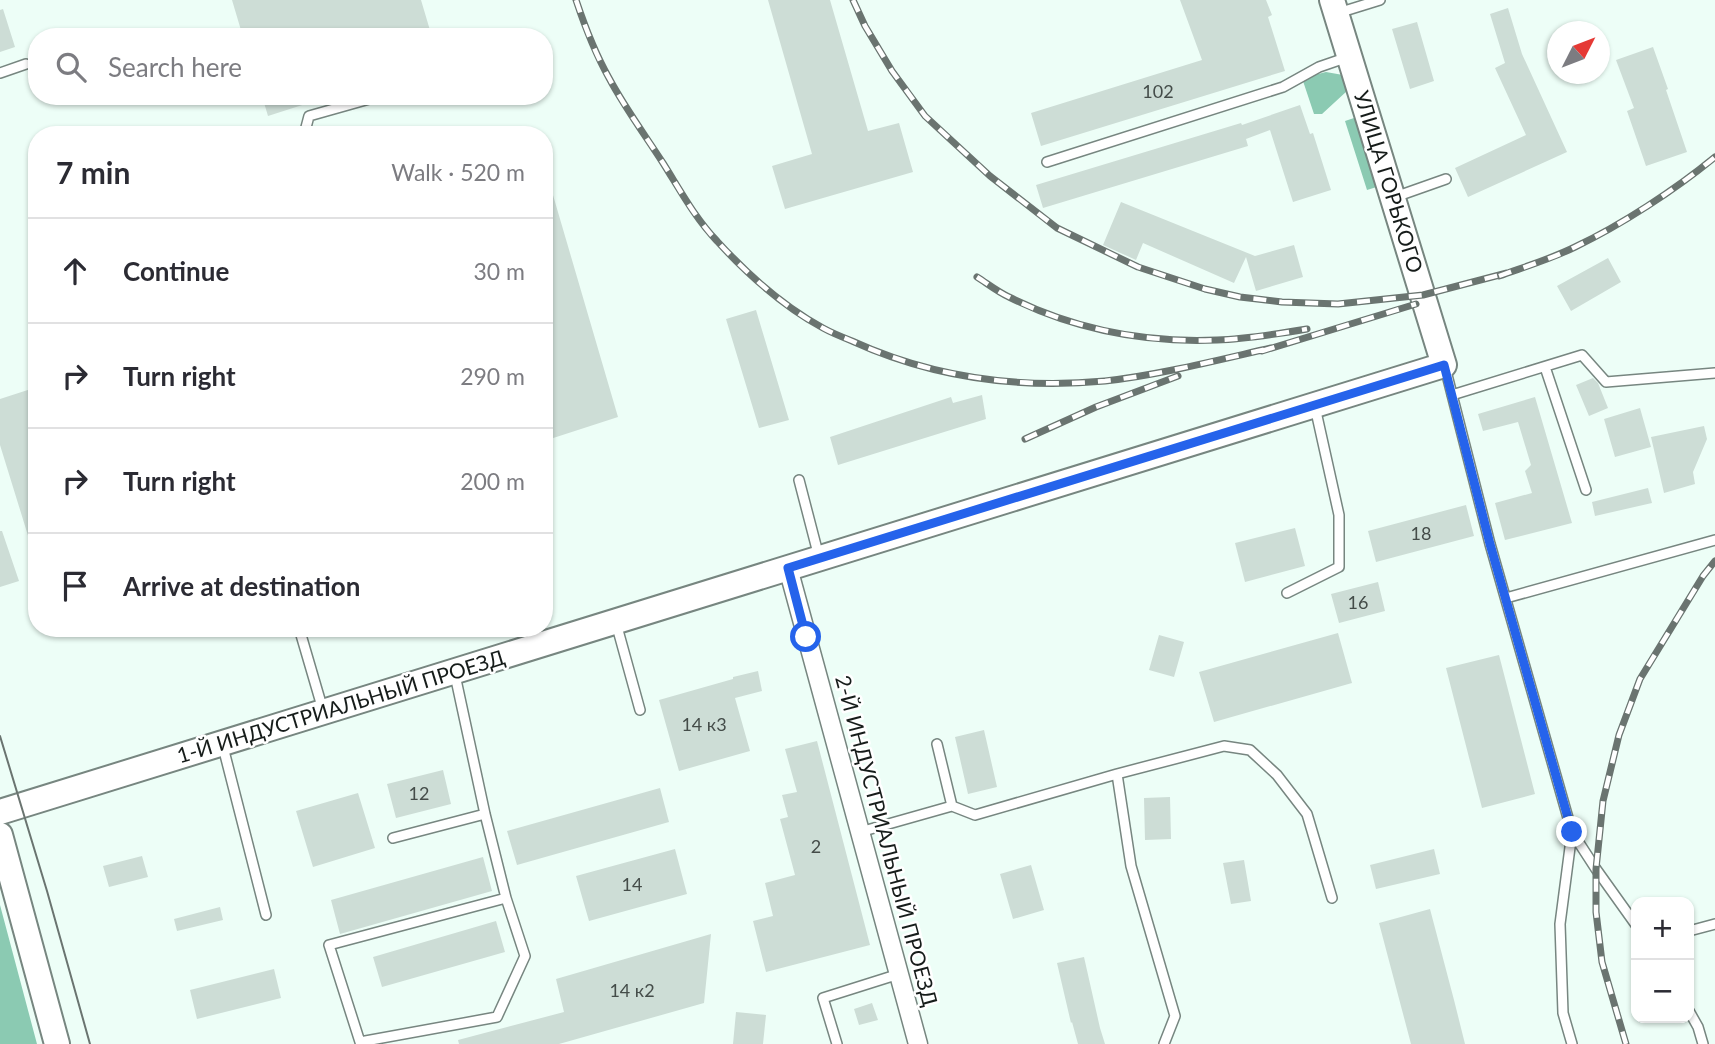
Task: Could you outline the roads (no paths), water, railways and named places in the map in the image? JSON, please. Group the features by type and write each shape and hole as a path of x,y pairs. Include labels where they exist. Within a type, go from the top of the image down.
{"street":[{"name":"УЛИЦА ГОРЬКОГО","path":"1334,7 1444,365"},
{"name":"1-Й ИНДУСТРИАЛЬНЫЙ ПРОЕЗД","path":"0,813 454,672 534,642 616,622 1444,365"},
{"name":"2-Й ИНДУСТРИАЛЬНЫЙ ПРОЕЗД","path":"788,568 918,1044"},
{"path":"0,835 57,1044"}],"lane":[{"path":"1334,7 1380,0"},
{"path":"1047,162 1283,88 1319,67 1350,57"},
{"path":"0,73 26,64"},
{"path":"306,126 309,116 348,105"},
{"path":"1393,198 1446,179"},
{"path":"1452,395 1582,355 1606,382 1715,373"},
{"path":"1444,365 1572,832 1631,918"},
{"path":"1545,367 1586,490"},
{"path":"1287,593 1339,567 1339,515 1315,406"},
{"path":"799,480 820,558"},
{"path":"1506,598 1715,540"},
{"path":"616,622 640,710"},
{"path":"302,637 324,712"},
{"path":"454,672 485,814 506,898 525,956 497,1017 360,1042 329,945 506,898"},
{"path":"222,743 266,915"},
{"path":"937,744 952,806"},
{"path":"860,832 952,806 975,815 1224,746 1250,750 1277,775 1307,814 1332,898"},
{"path":"1117,774 1131,866 1175,1016 1164,1044"},
{"path":"393,838 485,814"},
{"path":"1572,832 1560,924 1563,1013 1572,1044"},
{"path":"1694,929 1715,924"},
{"path":"837,1044 822,998 899,974"},
{"path":"1694,1020 1703,1044"}],"tram line":[{"path":"0,736 90,1044"}],"railway":[{"path":"576,0 595,49 615,89 702,223 754,278 794,310 826,330 882,353 944,372 975,378 1040,383 1125,378 1271,348"},
{"path":"853,0 892,71 925,116 990,176 1057,228 1138,267 1205,289 1240,297 1338,304 1423,295 1507,273"},
{"path":"1499,276 1557,255 1611,228 1665,194 1715,157"},
{"path":"977,277 1005,295 1033,308 1058,318 1110,332 1163,339 1217,340 1307,329"},
{"path":"1262,351 1416,304"},
{"path":"1025,439 1096,407 1178,376"},
{"path":"1626,1044 1602,962 1596,912 1596,869 1603,801 1619,735 1640,679 1715,561"}]}
